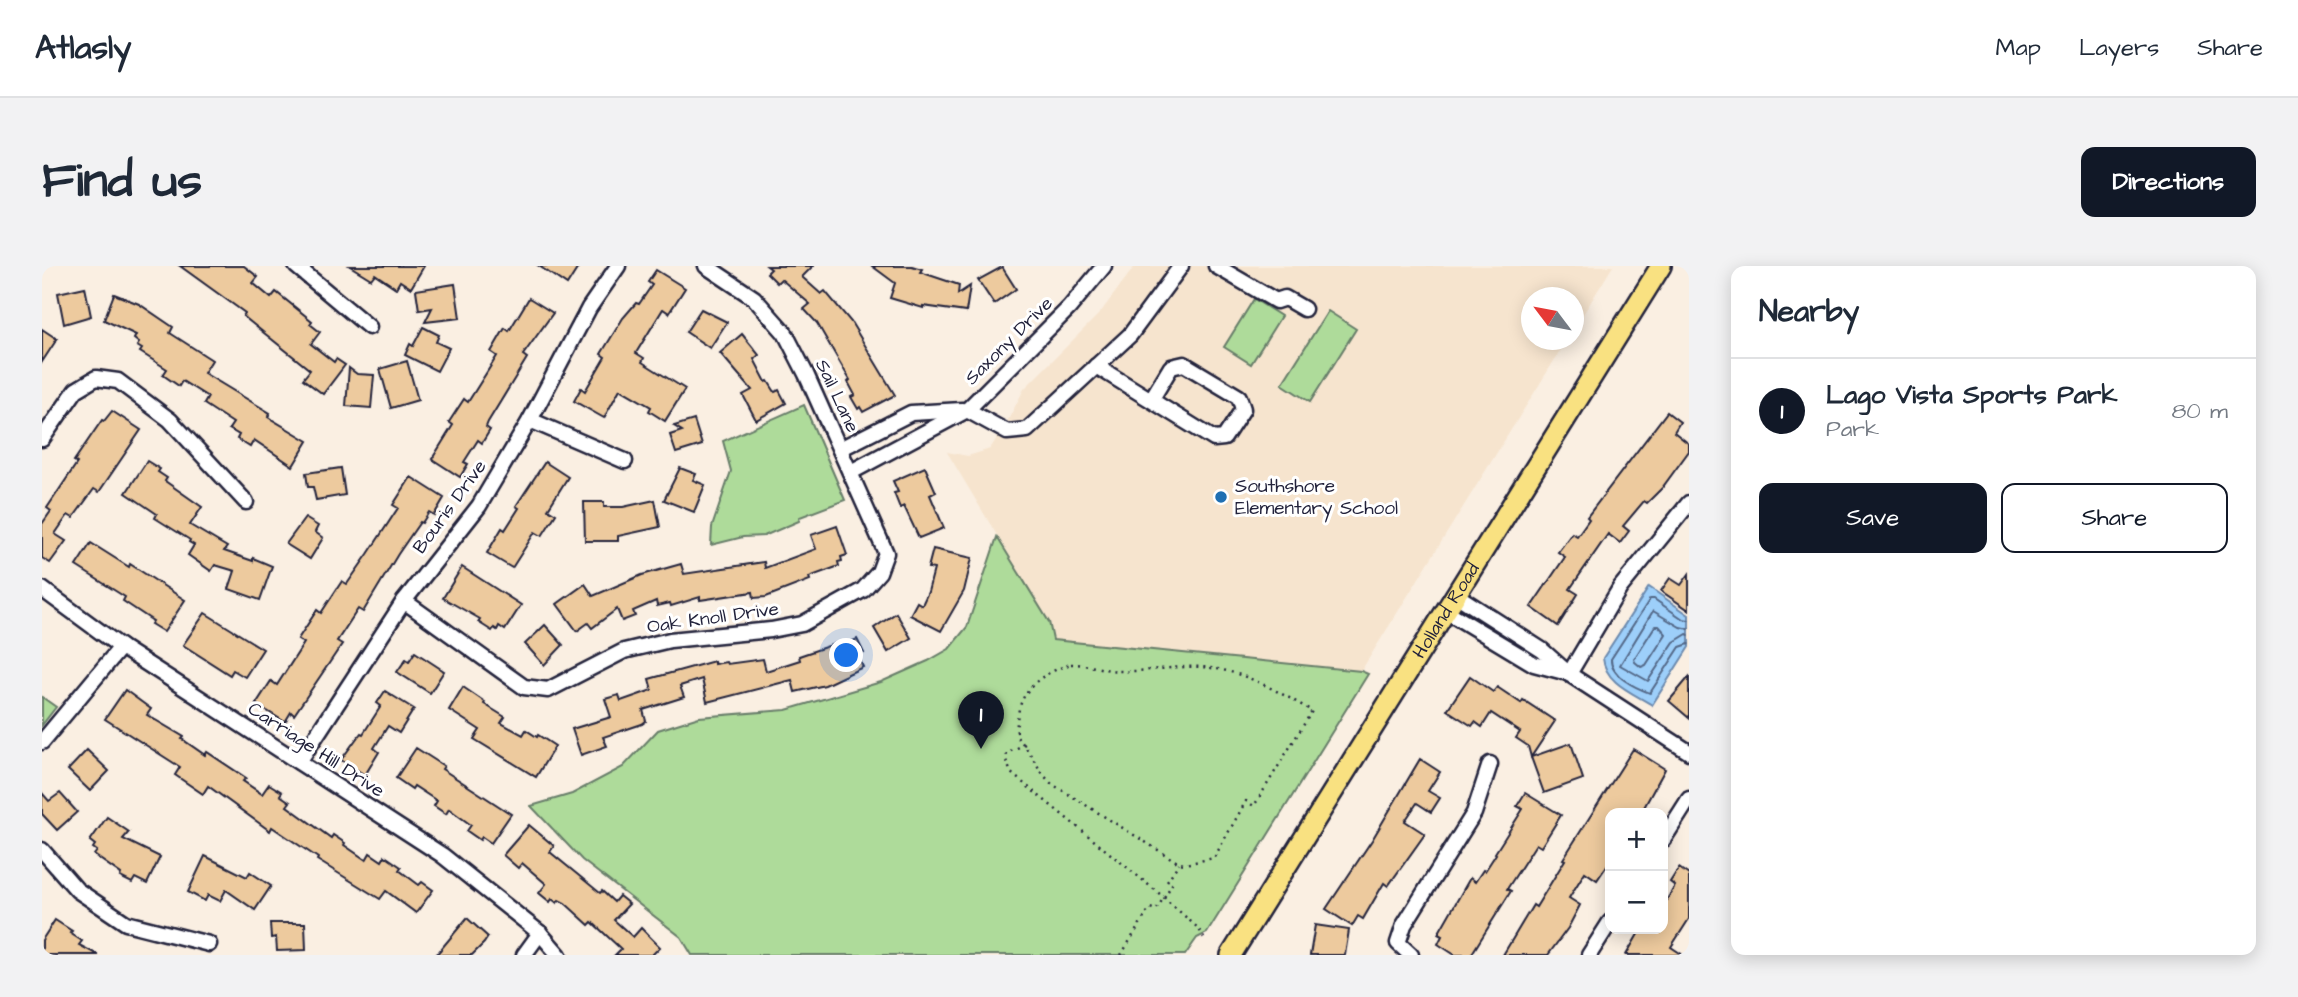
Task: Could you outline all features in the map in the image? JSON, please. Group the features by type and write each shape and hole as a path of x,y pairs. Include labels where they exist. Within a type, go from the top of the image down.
{"main road":[{"name":"Holland Road","path":"1231,955 1661,266"}],"street":[{"path":"296,266 369,327"},
{"name":"Bouris Drive","path":"299,762 404,601 479,506 530,420 589,308 618,266"},
{"name":"Sail Lane","path":"706,266 754,298 785,332 886,553 879,572"},
{"name":"Saxony Drive","path":"851,472 967,410 1069,308 1104,266"},
{"path":"967,410 1007,432 1027,430 1130,335 1181,266"},
{"path":"1216,266 1276,301 1285,298 1304,309"},
{"path":"1096,366 1214,439 1224,438 1243,409 1239,397 1184,364 1171,367 1151,400"},
{"path":"42,439 76,390 96,378 118,382 170,420 246,502"},
{"name":"Saxony Drive","path":"840,449 911,413 967,410"},
{"path":"530,420 625,461"},
{"path":"890,424 901,446"},
{"path":"1569,674 1620,589 1689,503"},
{"name":"Oak Knoll Drive","path":"404,601 524,687 548,690 624,652 670,640 771,630 802,624 863,590 879,572"},
{"name":"Carriage Hill Drive","path":"42,589 121,647 442,855 540,933 559,955"},
{"path":"1451,603 1534,664 1569,674 1689,752"},
{"path":"42,742 121,647"},
{"path":"1411,955 1398,943 1404,925 1474,813 1490,764"},
{"path":"1668,832 1689,799"},
{"path":"42,850 77,890 126,923 209,944"},
{"path":"1589,955 1605,930"},
{"path":"524,955 540,933"}],"path":[{"path":"1071,664 1120,671 1187,667 1234,673 1270,686 1312,711 1254,806 1246,801 1214,858 1185,864 1179,863 1052,784 1041,773 1024,744 1017,737 1022,699 1043,674 1071,664"},
{"path":"1024,744 1007,753 1006,760 1011,773 1163,898 1199,929 1205,940"},
{"path":"1121,955 1150,908 1156,910 1172,884 1167,881 1179,863"}],"shaded area":[{"name":"Southshore Elementary School","path":"1135,266 1613,266 1584,313 1584,287 1521,287 1521,350 1561,350 1361,671 1053,640 1049,622 947,452 968,456 990,449 1024,389 1100,313"}],"green space":[{"path":"1254,299 1281,316 1251,364 1224,347"},
{"path":"1328,311 1356,329 1310,402 1282,384"},
{"path":"804,405 845,500 800,517 799,521 764,536 743,537 711,545 712,527 731,471 723,441"},
{"path":"997,537 1049,622 1053,640 1361,671 1368,674 1207,933 1197,938 1185,955 692,955 681,937 582,860 531,806 572,794 623,767 658,730 699,717 786,710 881,682 949,649 967,627"},
{"path":"42,697 56,707 42,725"}],"water":[{"path":"1649,587 1689,615 1689,647 1652,705 1614,681 1603,658"}],"building":[{"path":"180,266 244,266 258,277 253,283 271,298 276,292 312,321 310,324 320,332 311,344 334,362 336,359 345,365 323,394 303,379 310,370 243,316 245,313"},
{"path":"350,266 424,266 411,288 400,281 396,288 375,274 371,279"},
{"path":"539,266 579,266 567,285"},
{"path":"767,266 813,266 802,277 821,294 825,291 851,322 895,395 863,412 860,407 858,409 851,397 855,395 848,382 850,380 817,323 804,309 810,304 781,279 777,283 767,273 771,269"},
{"path":"872,266 912,266 922,269 920,272 959,285 958,294 970,286 966,312 923,308 890,298 895,283"},
{"path":"1002,267 1016,289 994,304 978,280"},
{"path":"656,270 685,288 669,313 663,309 636,353 644,358 642,362 685,389 665,421 649,411 651,407 620,389 604,418 574,401 581,388 585,391 605,357 601,354 623,318 636,303 639,304 652,285 648,282"},
{"path":"455,284 460,318 425,322 432,308 419,310 416,290"},
{"path":"85,287 91,316 64,324 58,293"},
{"path":"114,294 139,304 173,327 170,333 212,360 204,373 270,413 268,417 308,441 293,466 254,440 250,447 237,439 239,435 229,429 233,423 204,404 208,397 182,381 179,386 163,375 167,369 140,352 142,349 134,339 136,335 104,320"},
{"path":"529,298 553,313 523,355 527,358 488,422 486,427 490,430 482,443 478,440 464,462 468,464 460,477 432,459 453,425 449,422 464,399 468,402 497,356 491,352 505,328 509,331"},
{"path":"701,309 727,322 710,348 686,332"},
{"path":"423,327 439,335 436,342 449,348 437,371 405,355"},
{"path":"42,329 57,339 42,362"},
{"path":"742,334 759,355 754,359 766,382 768,381 775,392 779,390 786,403 756,420 743,395 752,390 720,353"},
{"path":"407,361 418,400 391,408 380,369"},
{"path":"349,368 357,374 374,375 371,408 346,406"},
{"path":"112,411 141,430 99,492 94,489 73,518 68,515 55,534 66,541 50,563 42,558 42,524 51,511 47,508 77,463 74,461 102,420"},
{"path":"1667,412 1680,422 1674,432 1689,444 1689,451 1662,488 1647,503 1644,501 1623,526 1629,531 1620,543 1608,534 1570,589 1578,594 1558,626 1531,607 1565,557 1558,552 1572,533 1577,536 1589,519 1587,517"},
{"path":"694,420 702,445 676,453 670,435 682,431 674,426"},
{"path":"147,461 160,469 158,472 167,478 165,481 202,507 190,525 227,547 224,551 272,566 260,600 229,589 235,571 215,565 211,571 188,555 194,545 190,540 155,518 157,514 126,493"},
{"path":"545,462 568,477 548,509 556,514 542,536 535,532 512,568 487,553 502,528 505,530 519,508 516,506"},
{"path":"925,467 936,492 930,495 944,528 919,538 904,506 900,508 893,481"},
{"path":"341,468 345,495 316,500 313,487 308,487 306,473"},
{"path":"680,468 696,474 693,480 705,485 694,512 664,500"},
{"path":"411,477 444,498 434,515 429,512 422,523 420,522 363,612 358,609 337,641 342,644 294,715 291,712 285,722 256,704 271,681 277,685 304,643 298,639 317,610 321,613 342,581 347,584 368,554 398,508 393,505"},
{"path":"655,500 660,527 618,536 618,541 585,541 584,502 604,502 604,507 623,507"},
{"path":"305,518 318,526 315,532 323,538 310,559 286,544"},
{"path":"837,526 847,555 841,557 839,566 766,597 754,598 753,592 700,600 700,597 671,606 670,603 657,606 656,601 633,611 635,616 622,621 617,609 592,628 588,623 577,631 557,604 585,584 593,596 642,575 681,564 684,574 764,562 765,568 816,549 811,535"},
{"path":"91,543 129,567 130,564 185,600 164,632 151,624 153,621 123,601 125,597 76,566"},
{"path":"933,549 972,558 964,591 941,631 910,615 917,602 922,605 928,592 934,569 928,568"},
{"path":"462,567 521,605 505,630 499,626 492,631 478,622 480,619 443,598"},
{"path":"1689,574 1689,610 1661,591 1670,578 1681,585"},
{"path":"205,613 263,649 245,677 233,670 230,675 183,645"},
{"path":"896,613 911,638 888,652 874,628"},
{"path":"545,625 563,645 544,665 525,644"},
{"path":"857,639 864,653 858,656 863,667 825,685 795,692 792,680 707,702 702,679 680,686 684,697 643,710 646,721 642,724 603,737 607,746 581,755 572,729 611,717 605,699 619,695 621,701 652,690 649,679 714,661 714,664 727,664 763,659 766,671 800,660 799,656 837,643 838,646 843,646"},
{"path":"415,652 444,671 430,693 397,672"},
{"path":"1470,676 1493,692 1497,687 1521,703 1523,700 1555,721 1531,757 1528,746 1516,738 1520,732 1491,713 1482,727 1475,722 1472,726 1447,710"},
{"path":"1689,677 1689,718 1669,701"},
{"path":"463,687 505,717 501,723 523,735 526,730 537,737 538,735 555,746 536,777 474,739 480,730 449,710"},
{"path":"125,690 151,709 147,715 184,737 182,739 205,755 207,752 246,778 243,781 262,794 269,784 282,792 280,795 290,802 287,806 331,838 333,835 366,860 370,853 382,861 385,856 419,885 422,882 433,890 416,913 386,891 380,899 317,860 318,858 272,827 270,831 208,786 203,794 175,775 180,767 105,719"},
{"path":"385,691 414,709 399,733 388,726 374,748 379,752 365,775 341,760 361,733 363,734 381,706 377,703"},
{"path":"1571,743 1583,779 1544,793 1531,757"},
{"path":"416,748 444,766 442,769 511,814 491,843 482,837 480,840 467,831 471,825 449,809 446,814 434,806 437,801 396,778"},
{"path":"1633,749 1665,769 1644,808 1605,808 1605,868 1597,880 1585,872 1569,898 1580,905 1568,928 1548,955 1503,955 1533,905 1536,907 1565,860 1563,859"},
{"path":"87,750 109,771 90,791 68,770"},
{"path":"1420,759 1440,772 1428,791 1440,798 1431,812 1417,803 1405,821 1425,834 1388,886 1384,883 1363,919 1358,916 1352,926 1326,909 1372,840"},
{"path":"42,793 49,801 60,793 77,812 57,830 42,814"},
{"path":"1525,793 1561,815 1541,847 1536,844 1507,889 1511,891 1471,955 1455,955 1438,944 1442,936 1438,934 1470,878 1475,882 1496,854 1523,809 1517,806"},
{"path":"107,817 129,832 123,839 160,857 147,884 135,878 132,883 120,877 121,874 94,855 97,851 90,841"},
{"path":"529,825 554,846 550,852 600,893 602,891 614,902 619,896 629,904 614,920 633,937 641,928 660,947 652,955 615,955 621,949 592,922 589,925 565,903 559,900 557,903 552,899 550,902 539,893 546,884 522,863 518,868 503,855"},
{"path":"205,856 247,877 250,872 271,886 255,910 226,890 220,901 208,895 205,901 188,892"},
{"path":"1679,868 1689,875 1689,919 1671,947 1683,955 1626,955 1638,934 1668,934 1668,898 1675,886 1670,882"},
{"path":"467,918 488,937 484,943 472,955 436,955"},
{"path":"55,920 82,941 79,945 98,955 42,955 42,940"},
{"path":"270,923 305,923 306,950 277,951 276,937 271,938"},
{"path":"1315,925 1349,930 1345,955 1310,955"}],"place":[{"name":"Southshore Elementary School","path":"1221,497"},
{"name":"Lago Vista Sports Park","path":"981,749"}]}
